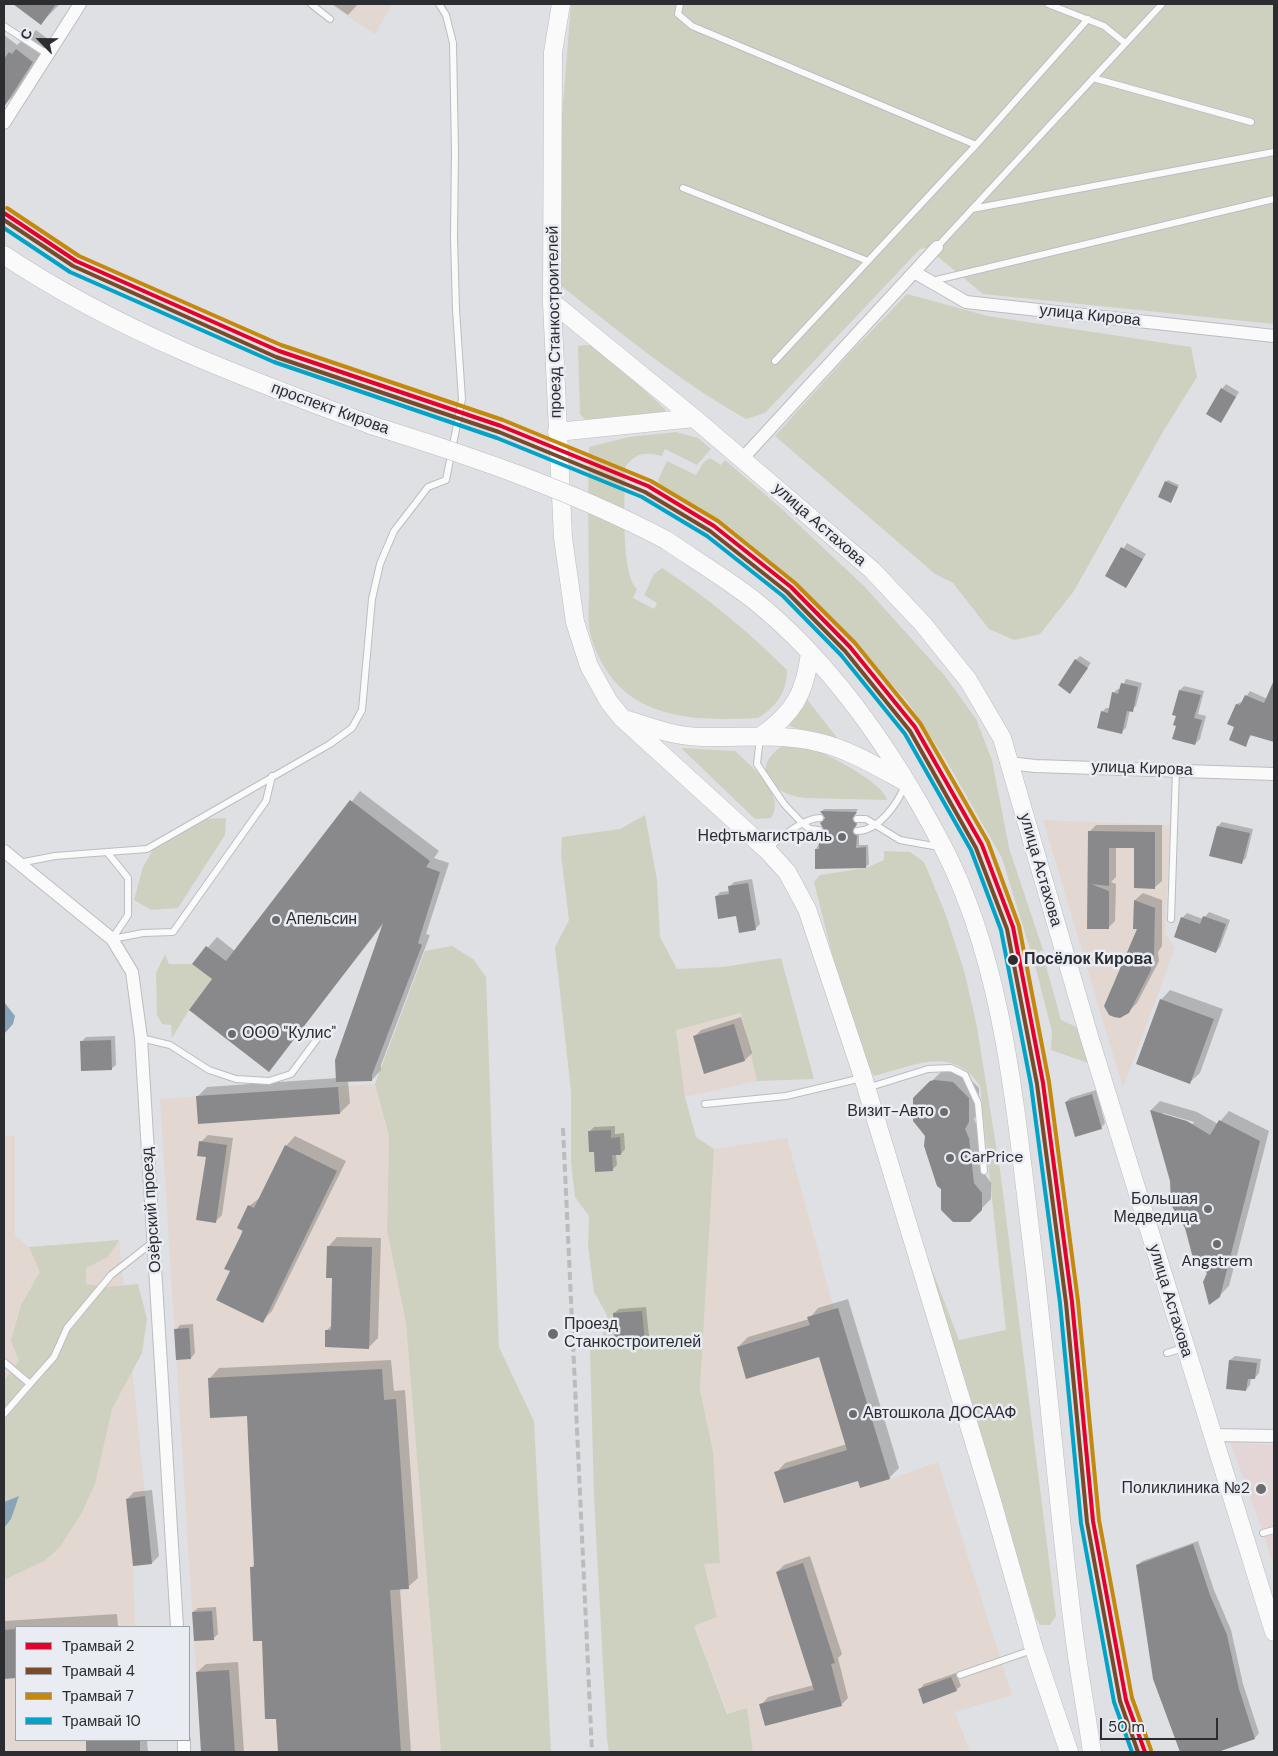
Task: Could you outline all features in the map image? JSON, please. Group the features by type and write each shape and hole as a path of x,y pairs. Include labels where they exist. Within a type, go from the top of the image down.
{"main road":[{"name":"проезд Станкостроителей","path":"561,4 553,52 552,302 563,538 576,622 589,666 609,702 622,718"},
{"name":"проспект Кирова","path":"4,255 49,286 121,323 272,389 374,426 469,455 560,490 623,518 666,540 754,601 810,653"},
{"name":"улица Астахова","path":"552,302 694,418 872,570 922,624 968,680 1002,738 1089,1036 1184,1348 1274,1632"},
{"path":"557,432 694,418"},
{"path":"760,736 781,722 797,699 807,677 810,653"},
{"path":"810,653 867,721 906,782 944,848 972,916 992,985 1008,1061 1039,1306 1073,1628 1092,1752"},
{"path":"622,718 660,731 701,737 760,736 816,742 840,749 906,782"},
{"path":"622,718 767,850 787,872 807,909 864,1083 992,1501 1034,1649 1069,1752"},
{"path":"1086,1711 1100,1752"}],"street":[{"path":"4,123 80,4"},
{"path":"742,459 937,247"},
{"name":"улица Кирова","path":"914,272 966,302 1274,336"},
{"name":"улица Кирова","path":"1009,763 1035,766 1274,774"},
{"name":"Озёрский проезд","path":"4,851 112,939 132,972 141,1038 177,1626"},
{"path":"1212,1435 1274,1436"}],"lane":[{"path":"311,4 330,19"},
{"path":"18,863 55,856 147,849 330,744 352,728 362,710 372,599 380,564 394,531 422,494 428,487 446,480 462,399 456,310 454,238 453,43 446,14 439,4"},
{"path":"680,4 678,14 692,26 976,146"},
{"path":"1048,4 1104,26 1126,43"},
{"path":"937,247 1162,4"},
{"path":"775,361 976,146 1088,20"},
{"path":"4,26 47,54"},
{"path":"1093,78 1251,122"},
{"path":"972,210 1274,152"},
{"path":"683,188 868,261"},
{"path":"931,282 1274,199"},
{"path":"760,736 757,764 784,804 803,824 810,829 820,830"},
{"path":"1171,919 1176,770"},
{"path":"112,939 143,933 173,932 266,801 272,776"},
{"path":"857,831 864,831 875,825 898,802 906,782"},
{"path":"767,850 784,835 811,818 820,818"},
{"path":"857,819 866,819 900,840 944,848"},
{"path":"107,852 128,878 128,914 112,939"},
{"path":"141,1038 170,1045 209,1070 236,1079 269,1081 292,1074 317,1039"},
{"path":"705,1104 786,1096 864,1083 928,1069 951,1068 965,1075 978,1103 984,1170"},
{"path":"4,1414 54,1357 67,1328 111,1275 154,1241"},
{"path":"1167,1353 1184,1348"},
{"path":"4,1362 30,1384"},
{"path":"1263,1533 1274,1530"},
{"path":"960,1675 1034,1649"}],"shaded area":[{"path":"329,4 392,4 375,34"},
{"path":"1043,820 1170,825 1165,934 1175,948 1123,1088"},
{"path":"741,1013 757,1081 685,1097 676,1030"},
{"path":"375,1084 389,1136 387,1230 406,1323 441,1752 201,1752 160,1099"},
{"path":"15,1136 15,1235 29,1247 119,1240 152,1564 133,1567 135,1626 15,1626 15,1741 140,1741 140,1752 4,1752 4,1137"},
{"path":"787,1138 834,1309 838,1308 890,1479 938,1462 1012,1695 955,1712 970,1752 753,1752 747,1709 728,1714 694,1625 717,1617 704,1564 720,1562 713,1451 700,1390 714,1149"},
{"name":"Поликлиника №2","path":"1230,1442 1274,1445 1274,1569 1263,1533"}],"green space":[{"path":"571,4 1274,4 1274,324 983,294 937,256 943,246 920,249 765,413 746,419 671,371 555,281 558,167"},
{"path":"907,294 988,316 1191,347 1197,377 1164,430 1074,591 1040,634 1014,640 989,629 953,583 935,574 775,436 850,353"},
{"path":"578,346 596,346 665,409 665,414 589,423 580,414"},
{"path":"676,432 698,438 711,449 697,465 665,449 662,456 641,454 633,458 625,467 624,513 626,550 628,567 637,589 633,598 654,609 657,603 644,595 654,574 662,568 742,628 787,670 787,678 780,698 771,709 758,718 705,718 680,715 656,709 636,699 617,684 602,664 591,637 588,617 589,447 629,437"},
{"path":"710,458 721,465 725,460 783,510 865,587 945,676 976,719 992,760 1009,848 1043,950 1032,956 1002,858 946,760 907,701 815,601 729,530 698,507 660,484 658,480 667,461 696,475 703,463"},
{"path":"803,694 842,744 790,726 788,722"},
{"path":"786,744 799,745 821,752 850,767 875,785 887,800 805,798 782,791 773,785 768,778 766,770 768,761 774,752"},
{"path":"681,748 735,751 758,773 771,791 775,809 771,818 755,819"},
{"path":"645,815 657,880 660,937 677,969 723,967 781,958 814,1079 757,1081 741,1013 676,1030 685,1097 696,1137 714,1149 700,1390 713,1451 720,1563 704,1564 717,1617 694,1626 727,1714 747,1708 753,1752 609,1752 607,1739 594,1497 590,1350 602,1339 607,1315 594,1292 588,1246 589,1216 575,1197 571,1162 571,1092 555,947 569,920 561,855 562,837 620,829"},
{"path":"226,818 225,835 178,908 151,910 134,900 143,867 154,848 207,819"},
{"path":"884,851 910,852 924,862 946,915 965,974 977,1027 1001,1177 1056,1616 1050,1625 1040,1625 1036,1619 923,1246 959,1340 1006,1330 980,1086 969,1073 957,1065 945,1062 918,1064 874,1076 864,1062 838,978 814,882 820,875 866,868 884,860"},
{"path":"452,946 473,959 486,977 499,1347 534,1421 551,1752 441,1752 406,1323 387,1230 389,1136 375,1084 425,951"},
{"path":"165,954 169,964 192,964 212,979 189,1010 172,1038 171,1025 162,1024 157,1015 156,973"},
{"path":"1045,962 1061,1020 1079,1028 1088,1063 1051,1050 1052,1032 1035,965"},
{"path":"119,1240 108,1257 86,1268 86,1284 107,1287 138,1284 147,1319 142,1353 112,1409 95,1484 82,1512 60,1547 44,1561 4,1580 4,1528 11,1519 19,1496 4,1502 4,1381 19,1361 11,1341 21,1305 40,1272 29,1247"}],"water":[{"path":"4,1002 15,1016 13,1024 4,1034"},
{"path":"19,1496 11,1519 4,1528 4,1502"}],"building":[{"path":"13,4 56,4 41,25"},
{"path":"16,49 33,62 4,107 4,59 9,52 12,54"},
{"path":"1221,388 1236,397 1221,423 1206,414"},
{"path":"1165,481 1178,487 1171,503 1158,497"},
{"path":"1121,547 1143,559 1126,588 1105,576"},
{"path":"1075,659 1088,668 1070,694 1058,685"},
{"path":"1274,680 1274,742 1250,735 1246,747 1229,740 1234,727 1227,724 1236,704 1240,705 1245,695 1264,703"},
{"path":"1121,683 1138,687 1133,712 1127,711 1122,734 1097,728 1101,711 1108,713 1112,692 1118,694"},
{"path":"1179,690 1201,695 1194,718 1202,720 1195,745 1172,739 1176,726 1173,725 1176,716 1172,715"},
{"path":"350,800 430,861 426,867 440,872 418,943 422,945 372,1075 372,1081 336,1082 335,1060 383,923 269,1072 189,1010 212,979 192,964 206,946 226,961"},
{"path":"820,811 857,812 852,819 857,824 852,832 857,836 856,848 866,847 866,868 815,869 815,849 819,849 819,835 824,830 820,823 825,818"},
{"path":"1217,826 1250,833 1242,864 1209,856"},
{"path":"1088,831 1155,832 1155,889 1134,888 1134,848 1109,848 1109,886 1091,884 1109,891 1109,929 1087,929"},
{"path":"748,883 756,930 739,933 736,916 718,919 715,896 729,894 728,886"},
{"path":"1134,900 1155,908 1154,955 1151,962 1151,970 1129,1013 1120,1018 1109,1015 1104,1006 1137,929 1133,929"},
{"path":"1203,916 1226,924 1216,953 1174,937 1181,917 1200,924"},
{"path":"1160,999 1214,1019 1190,1084 1136,1064"},
{"path":"734,1024 745,1061 704,1074 693,1036"},
{"path":"111,1040 112,1070 81,1071 80,1041"},
{"path":"930,1081 953,1082 969,1098 969,1122 965,1129 969,1138 974,1183 982,1193 982,1210 970,1222 953,1222 941,1210 941,1189 937,1186 924,1146 925,1136 913,1121 913,1098"},
{"path":"338,1087 340,1114 198,1124 196,1096"},
{"path":"1092,1094 1102,1129 1075,1137 1065,1102"},
{"name":"Большая Медведица","path":"1150,1110 1187,1121 1210,1135 1219,1120 1260,1141 1220,1297 1209,1305 1203,1282 1207,1273 1194,1262 1185,1228 1171,1205 1170,1181"},
{"path":"611,1130 611,1138 620,1137 621,1155 612,1155 613,1171 595,1172 594,1152 589,1152 588,1131"},
{"path":"199,1141 227,1145 216,1223 196,1220 206,1157 197,1156"},
{"path":"285,1145 337,1171 263,1323 216,1300 230,1271 224,1269 243,1231 237,1228 248,1205 254,1208"},
{"path":"327,1246 372,1247 369,1349 325,1347 325,1330 331,1330 332,1278 326,1278"},
{"name":"Автошкола ДОСААФ","path":"838,1308 890,1479 860,1488 858,1481 784,1503 774,1472 847,1450 819,1357 746,1379 737,1347 810,1325 807,1317"},
{"path":"642,1311 645,1342 615,1343 613,1313"},
{"path":"189,1328 191,1359 176,1360 174,1329"},
{"path":"1229,1360 1257,1363 1255,1379 1248,1379 1246,1391 1226,1389"},
{"path":"382,1369 384,1400 396,1399 409,1589 390,1590 401,1752 278,1752 276,1719 265,1719 262,1641 253,1641 250,1567 254,1567 247,1416 210,1418 208,1378"},
{"path":"145,1496 152,1564 133,1566 126,1499"},
{"path":"1193,1544 1210,1595 1227,1635 1239,1689 1255,1739 1218,1752 1180,1752 1153,1679 1136,1565"},
{"path":"803,1563 835,1663 831,1664 842,1706 765,1726 759,1704 814,1690 776,1572"},
{"path":"212,1611 214,1640 194,1641 192,1612"},
{"path":"15,1629 15,1678 4,1679 4,1630"},
{"path":"229,1670 235,1752 201,1752 196,1672"},
{"path":"951,1677 957,1691 923,1704 918,1689"},
{"path":"86,1741 140,1741 140,1752 86,1752"}],"railway":[{"path":"563,1128 592,1752"}],"tram line":[{"name":"7","path":"7,208 79,256 281,345 503,420 651,481 718,521 795,583 855,643 920,723 988,842 1019,926 1049,1082 1078,1301 1099,1520 1132,1698 1151,1750"},
{"name":"2","path":"4,213 76,261 279,351 501,426 648,486 714,526 791,587 850,647 915,727 982,845 1013,927 1043,1083 1072,1302 1093,1521 1126,1700 1145,1752"},
{"name":"4","path":"4,220 73,266 276,357 499,432 645,492 710,531 787,592 845,651 910,731 976,848 1007,929 1037,1084 1066,1303 1087,1522 1120,1701 1138,1752"},
{"name":"10","path":"4,228 70,272 274,362 497,438 642,497 707,536 783,596 841,655 905,734 971,850 1001,930 1031,1085 1060,1303 1081,1523 1114,1702 1132,1752"}],"place":[{"name":"Нефтьмагистраль","path":"842,837"},
{"name":"Апельсин","path":"276,920"},
{"name":"Посёлок Кирова","path":"1013,960"},
{"name":"ООО \"Кулис\"","path":"232,1034"},
{"name":"Визит-Авто","path":"944,1112"},
{"name":"CarPrice","path":"950,1158"},
{"name":"Большая Медведица","path":"1208,1209"},
{"name":"Angstrem","path":"1217,1244"},
{"name":"Проезд Станкостроителей","path":"553,1334"},
{"name":"Автошкола ДОСААФ","path":"853,1414"},
{"name":"Поликлиника №2","path":"1261,1489"}]}
